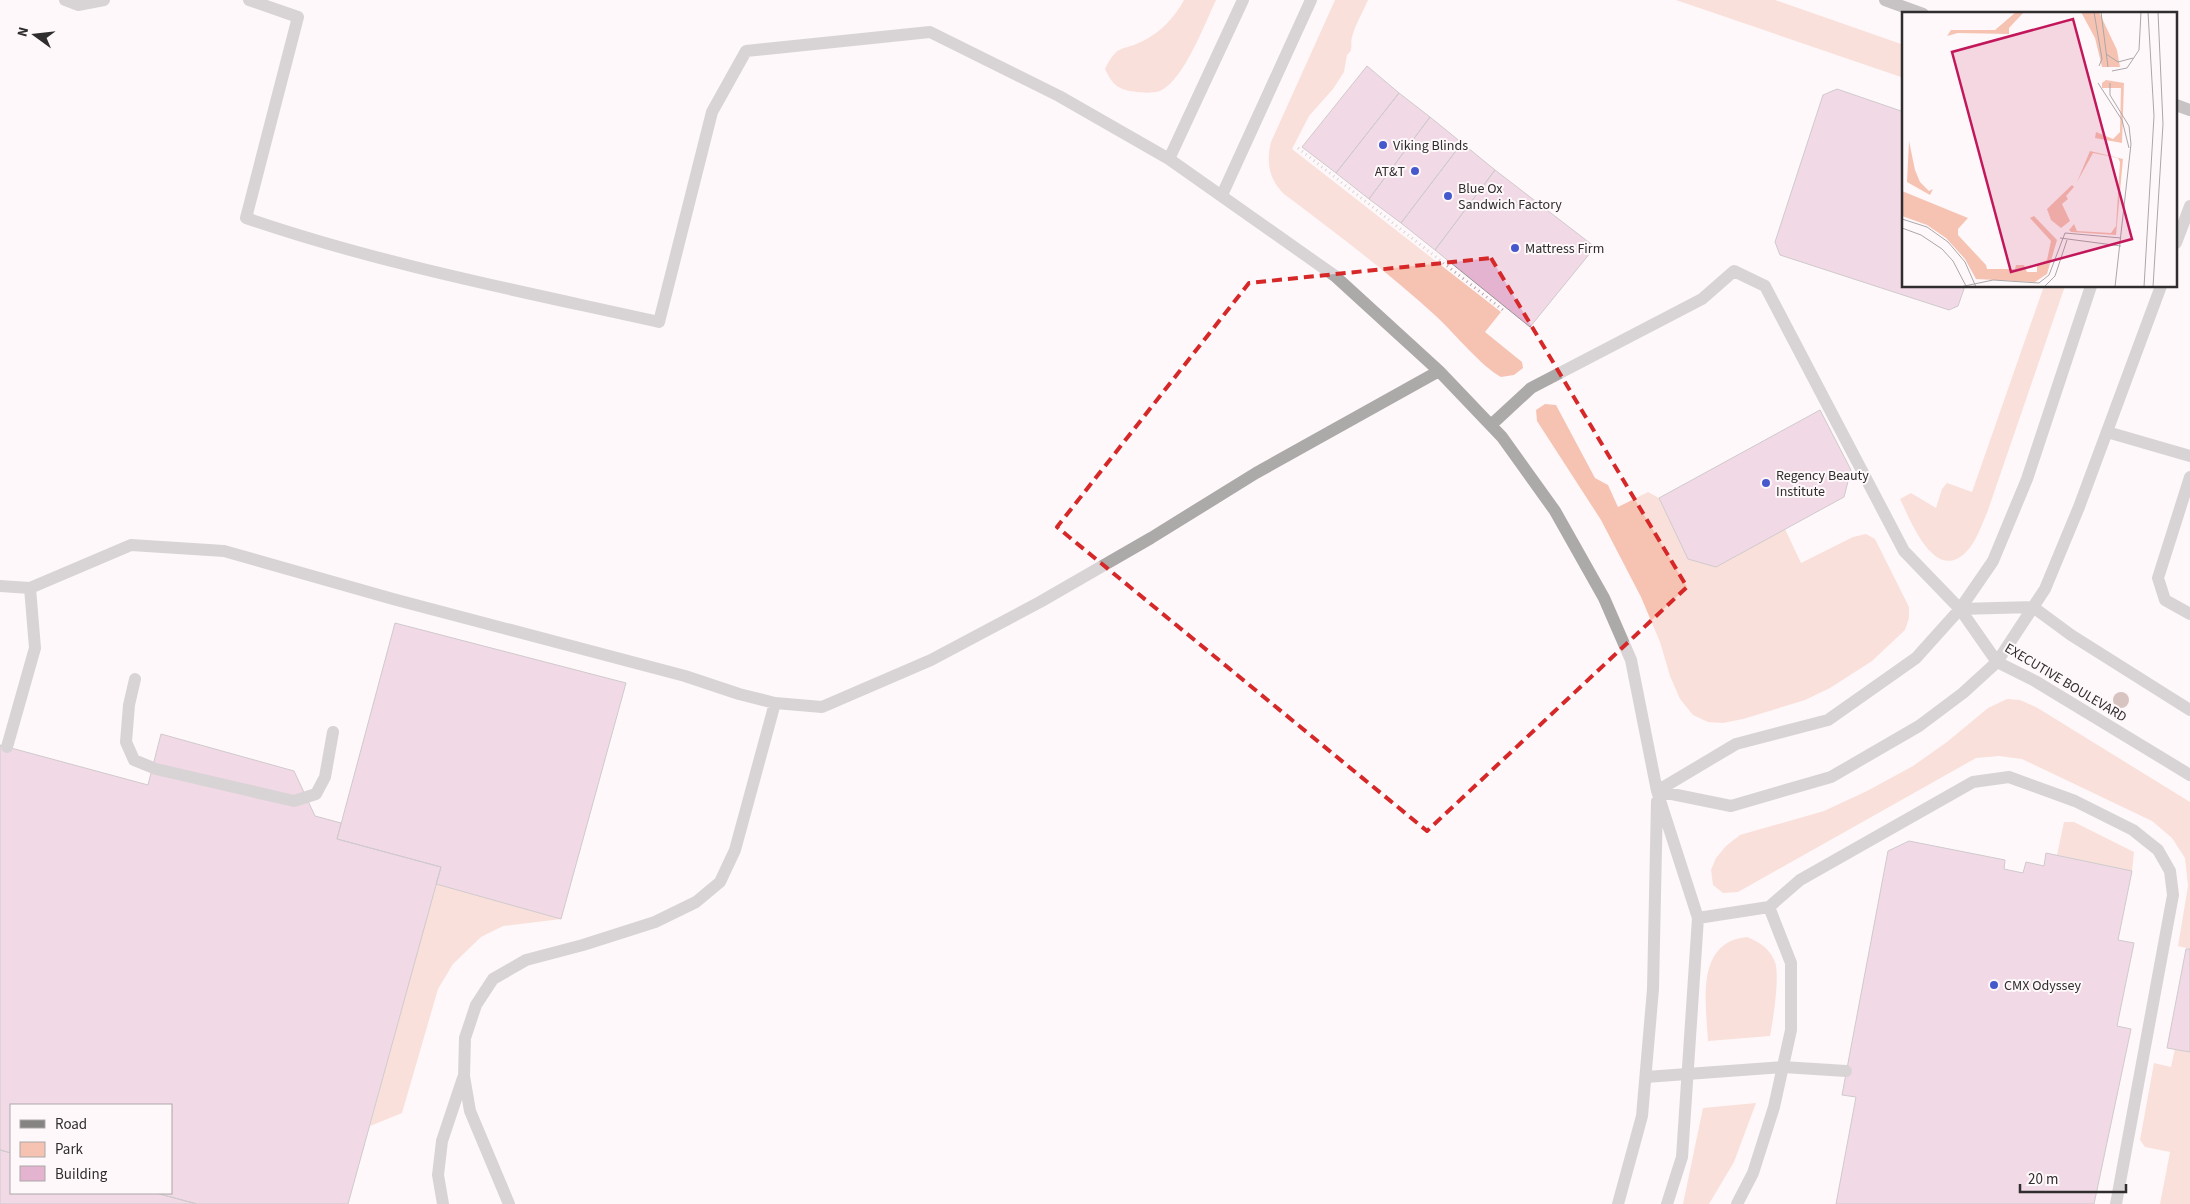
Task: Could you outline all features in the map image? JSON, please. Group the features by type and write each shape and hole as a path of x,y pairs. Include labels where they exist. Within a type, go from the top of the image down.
{"street":[{"path":"66,0 78,5 104,0"},
{"path":"249,0 298,17 246,218 308,239 399,263 659,322 712,112 746,51 930,32 1059,96 1169,159 1335,276 1439,371 1502,437 1555,511 1604,598 1631,660 1658,791 1698,918 1682,1157 1667,1204"},
{"path":"1169,159 1243,0"},
{"path":"1222,195 1311,0"},
{"path":"1885,0 1918,12"},
{"path":"2178,106 2190,110"},
{"path":"2178,239 2190,206"},
{"name":"EXECUTIVE BOULEVARD","path":"1491,425 1531,388 1702,299 1734,271 1765,286 1904,551 1960,609 1997,662 2035,681 2190,775"},
{"path":"1658,791 1736,744 1828,720 1916,658 1960,609 1993,561 2027,479 2090,288"},
{"path":"1658,791 1731,806 1832,777 1919,726 1963,693 1997,662 2045,588 2079,507 2159,288"},
{"path":"0,586 30,588 131,545 224,551 393,599 685,676 775,703 822,707 931,660 1040,602 1151,538 1256,473 1439,371"},
{"path":"2107,432 2190,456"},
{"path":"2190,477 2158,578 2165,600 2190,614"},
{"path":"7,747 35,648 30,588"},
{"path":"1960,609 2033,606 2072,635 2190,710"},
{"path":"135,679 129,705 126,742 134,760 156,770 294,801 316,794 325,777 334,732"},
{"path":"509,1204 470,1111 464,1076 465,1038 476,1005 493,979 526,960 583,945 654,922 696,902 720,882 735,850 775,703"},
{"path":"1698,918 1769,907 1800,880 1973,782 2009,777 2075,801 2133,830 2158,850 2170,871 2173,895 2116,1204"},
{"path":"1618,1204 1642,1116 1646,1077 1653,989 1658,791"},
{"path":"1737,1204 1754,1172 1774,1107 1791,1030 1791,963 1769,907"},
{"path":"1646,1077 1783,1067 1846,1071"},
{"path":"443,1204 438,1175 442,1141 464,1076"}],"path":[{"path":"1298,148 1503,310"}],"highlighted area":[{"path":"1491,258 1687,587 1427,831 1057,527 1249,283"}],"green space":[{"path":"1184,0 1216,0 1193,50 1177,75 1169,85 1158,92 1137,92 1117,86 1105,69 1113,55 1121,49 1143,41 1162,29"},
{"path":"1335,0 1368,0 1353,32 1351,49 1347,55 1344,72 1333,89 1309,116 1292,149 1501,312 1485,332 1522,362 1523,368 1514,375 1501,377 1485,366 1437,317 1400,285 1343,238 1284,194 1272,176 1269,164 1271,142"},
{"path":"1676,0 1775,0 1902,44 1902,77"},
{"path":"2043,288 2064,288 1987,513 1978,534 1965,553 1954,560 1943,560 1933,554 1925,545 1900,499 1911,493 1936,508 1942,489 1947,483 1972,492"},
{"path":"1545,404 1556,405 1595,478 1608,485 1618,507 1648,492 1659,498 1688,559 1716,567 1785,529 1801,563 1853,537 1866,534 1875,539 1909,607 1909,618 1905,630 1872,661 1830,688 1805,700 1743,719 1723,723 1708,722 1693,715 1680,699 1670,676 1660,642 1641,597 1601,520 1537,421 1536,410"},
{"path":"2007,699 2020,700 2036,707 2190,802 2190,949 2178,946 2188,886 2185,858 2172,838 2152,821 2022,759 1999,756 1976,758 1738,892 1723,893 1713,885 1711,870 1716,858 1726,846 1740,835 1824,811 1867,791 1913,766 1947,742 1988,708"},
{"path":"2064,822 2074,822 2134,852 2132,871 2057,855"},
{"path":"436,884 561,919 503,926 481,937 453,964 438,989 402,1113 370,1126"},
{"path":"1747,937 1764,946 1775,962 1777,977 1770,1036 1708,1041 1706,993 1707,977 1711,962 1719,950 1730,941"},
{"path":"2175,1049 2190,1052 2190,1204 2160,1204 2170,1152 2145,1147 2140,1140 2154,1063 2171,1067"},
{"path":"1756,1103 1734,1162 1709,1204 1683,1204 1703,1108"}],"building":[{"path":"1367,66 1399,93 1336,173 1302,147"},
{"path":"1837,89 1902,111 1902,288 1964,288 1958,306 1949,310 1780,255 1775,242 1823,95"},
{"name":"Viking Blinds","path":"1399,93 1430,117 1369,199 1336,173"},
{"name":"AT&T","path":"1430,117 1462,143 1401,223 1369,199"},
{"name":"Blue Ox Sandwich Factory","path":"1462,143 1495,170 1435,250 1401,223"},
{"name":"Mattress Firm","path":"1495,170 1595,247 1530,327 1435,250"},
{"name":"Regency Beauty Institute","path":"1820,410 1851,470 1844,497 1716,567 1688,559 1659,498"},
{"path":"395,623 626,683 561,919 436,884 441,867 337,839"},
{"path":"161,734 294,771 315,816 341,823 337,839 441,867 348,1204 197,1204 160,1194 172,1194 172,1104 10,1104 10,1153 0,1150 0,745 148,785"},
{"name":"CMX Odyssey","path":"1909,841 2005,860 2004,869 2023,873 2026,862 2044,866 2046,853 2132,871 2118,940 2134,943 2117,1026 2131,1029 2094,1204 1836,1204 1856,1097 1842,1095 1888,851"},
{"path":"2186,949 2190,949 2190,1052 2167,1048"},
{"path":"0,1150 10,1153 10,1194 160,1194 197,1204 0,1204"}],"place":[{"name":"Viking Blinds","path":"1383,145"},
{"name":"AT&T","path":"1415,171"},
{"name":"Blue Ox Sandwich Factory","path":"1448,196"},
{"name":"Mattress Firm","path":"1515,248"},
{"name":"Regency Beauty Institute","path":"1766,483"},
{"name":"CMX Odyssey","path":"1994,985"}]}
